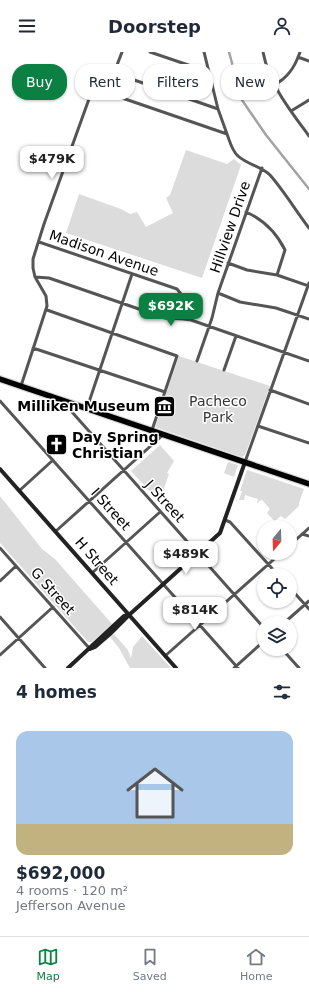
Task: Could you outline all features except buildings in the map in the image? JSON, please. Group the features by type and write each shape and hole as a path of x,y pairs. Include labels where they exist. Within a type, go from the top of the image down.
{"highway":[{"path":"0,379 309,484"}],"street":[{"path":"118,64 122,52"},
{"path":"150,52 185,64"},
{"path":"204,52 207,64"},
{"path":"263,52 266,64"},
{"path":"279,82 291,72 300,52"},
{"path":"298,57 309,61"},
{"path":"135,81 218,109"},
{"path":"213,88 218,109 232,149 237,156 262,168 270,176 309,228"},
{"path":"279,93 309,136"},
{"path":"21,386 47,310 48,301 36,277 33,263 89,100"},
{"path":"128,100 227,134"},
{"path":"291,111 309,100"},
{"name":"Hillview Drive","path":"197,361 228,263 262,168"},
{"path":"246,212 257,217 268,225 285,250 277,275"},
{"name":"Madison Avenue","path":"39,242 177,289 181,294 177,318"},
{"path":"68,668 90,649 95,647 220,533 270,390 309,285 277,275 247,270 228,263"},
{"path":"87,408 132,274"},
{"path":"36,277 49,278 165,318 191,320 309,361"},
{"path":"218,293 240,302 271,307 309,319"},
{"path":"47,310 177,356 152,430"},
{"path":"224,370 236,336"},
{"path":"33,348 165,392"},
{"path":"270,390 309,404"},
{"name":"I Street","path":"0,401 164,584 236,667"},
{"name":"J Street","path":"72,403 72,412 257,620"},
{"path":"258,426 309,444"},
{"path":"56,531 164,434"},
{"path":"19,491 53,460"},
{"name":"H Street","path":"0,469 176,668"},
{"path":"92,573 160,512"},
{"path":"225,520 230,522 272,568"},
{"path":"297,539 309,528"},
{"path":"302,534 309,536"},
{"name":"G Street","path":"0,548 90,649"},
{"path":"165,656 273,560"},
{"path":"0,580 16,566"},
{"path":"297,596 309,610"},
{"path":"292,616 309,601"},
{"path":"0,655 53,607"},
{"path":"0,617 45,668"},
{"path":"236,667 257,648"},
{"path":"288,656 299,668"}],"green space":[{"path":"186,150 227,164 234,159 241,165 202,278 66,233 79,194 121,209 130,214 137,212 146,227 173,213 166,198 170,195"},
{"name":"Pacheco Park","path":"179,356 270,386 245,455 242,457 155,427"},
{"path":"160,445 174,461 167,473 169,474 163,491 154,496 131,471"},
{"path":"228,462 238,465 234,477 224,473"},
{"path":"247,470 304,489 299,506 285,519 281,516 276,520 273,520 267,513 270,509 262,500 257,503 258,499 245,495 244,500 239,500 242,491 240,491"},
{"path":"0,496 42,549 55,559 112,624 92,642 88,642 0,543"},
{"path":"114,634 128,650 131,659 133,647 142,636 171,668 130,668 119,648 110,637"}],"waterway":[{"path":"229,52 242,100 266,135 309,189"}],"place":[{"name":"Milliken Museum","path":"165,406"},
{"name":"Day Spring Christian","path":"57,445"}]}
